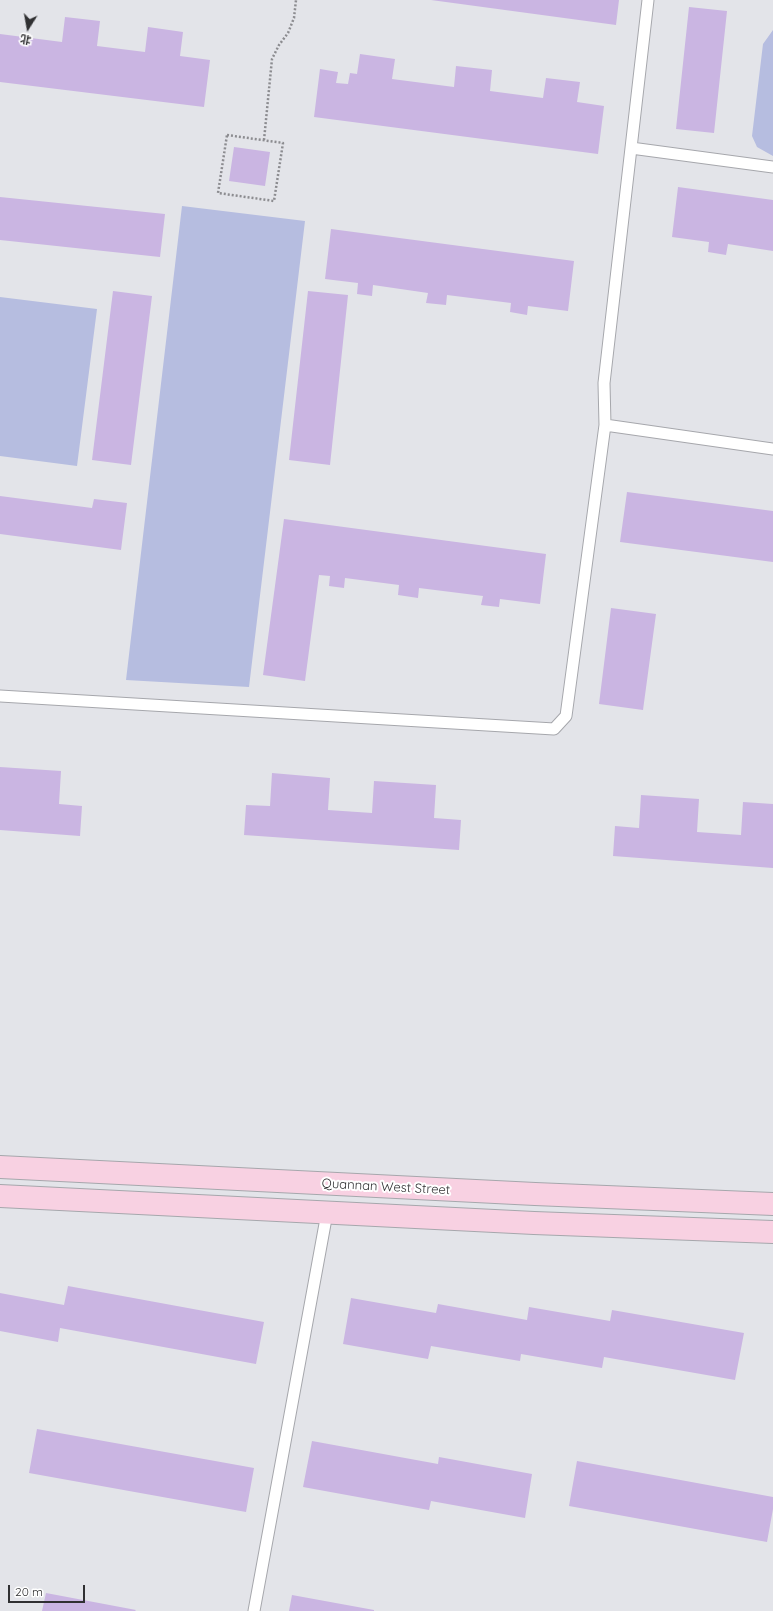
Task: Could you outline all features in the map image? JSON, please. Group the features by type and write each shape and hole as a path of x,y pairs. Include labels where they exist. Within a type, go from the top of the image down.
{"main road":[{"name":"Quannan West Street","path":"0,1167 535,1194 773,1204"},
{"path":"0,1196 534,1223 773,1232"}],"lane":[{"path":"0,696 554,729 566,716 605,425 604,383 648,0"},
{"path":"631,148 773,167"},
{"path":"605,425 773,449"},
{"path":"254,1611 327,1213"}],"path":[{"path":"264,140 272,59 279,45 288,34 294,18 296,0"},
{"path":"227,135 264,140 283,143 274,201 218,193 227,135"}],"shaded area":[{"path":"773,30 773,156 757,147 752,136 763,44"},
{"path":"182,206 305,221 249,687 126,680"},
{"path":"0,297 97,309 77,466 0,456"}],"building":[{"path":"431,0 619,0 616,25"},
{"path":"689,7 727,11 714,133 676,129"},
{"path":"65,17 100,21 97,46 145,52 148,27 183,32 180,56 210,60 204,107 0,82 0,34 62,42"},
{"path":"360,54 395,59 392,79 454,87 456,66 492,70 490,91 543,98 546,78 580,82 577,102 604,106 598,154 314,117 320,69 338,72 336,83 348,84 350,73 357,74"},
{"path":"234,147 270,152 265,186 229,181"},
{"path":"678,187 773,200 773,251 728,244 726,255 708,252 709,242 672,237"},
{"path":"0,197 165,214 160,257 0,240"},
{"path":"331,229 574,261 568,311 528,306 527,315 510,312 511,303 447,295 446,305 426,303 428,293 373,285 372,296 357,294 358,283 325,279"},
{"path":"113,291 152,296 131,465 92,460"},
{"path":"308,291 348,295 330,465 289,460"},
{"path":"627,492 773,511 773,562 620,542"},
{"path":"0,496 92,508 94,499 127,503 121,550 0,534"},
{"path":"284,519 546,554 540,604 500,599 499,607 481,605 483,596 419,588 418,598 398,595 399,585 345,578 344,588 329,586 330,576 319,575 305,681 263,675"},
{"path":"611,608 656,614 643,710 599,704"},
{"path":"0,767 61,771 59,804 82,806 80,836 0,830"},
{"path":"272,773 330,778 328,810 372,813 374,781 436,785 434,818 461,820 459,850 244,835 246,805 270,806"},
{"path":"641,795 699,799 697,832 741,835 743,802 773,804 773,868 613,856 615,826 639,828"},
{"path":"68,1286 264,1322 256,1364 60,1328 58,1342 0,1331 0,1293 64,1305"},
{"path":"351,1298 436,1313 438,1304 527,1320 529,1307 610,1321 612,1310 744,1333 735,1380 604,1357 602,1368 521,1354 520,1361 431,1346 428,1359 343,1344"},
{"path":"37,1429 254,1468 246,1512 29,1473"},
{"path":"312,1441 438,1464 439,1457 532,1474 525,1518 431,1501 429,1510 303,1487"},
{"path":"577,1461 773,1497 773,1509 767,1542 569,1506"},
{"path":"46,1593 136,1610 42,1611"},
{"path":"292,1595 374,1610 374,1611 289,1611"}]}
